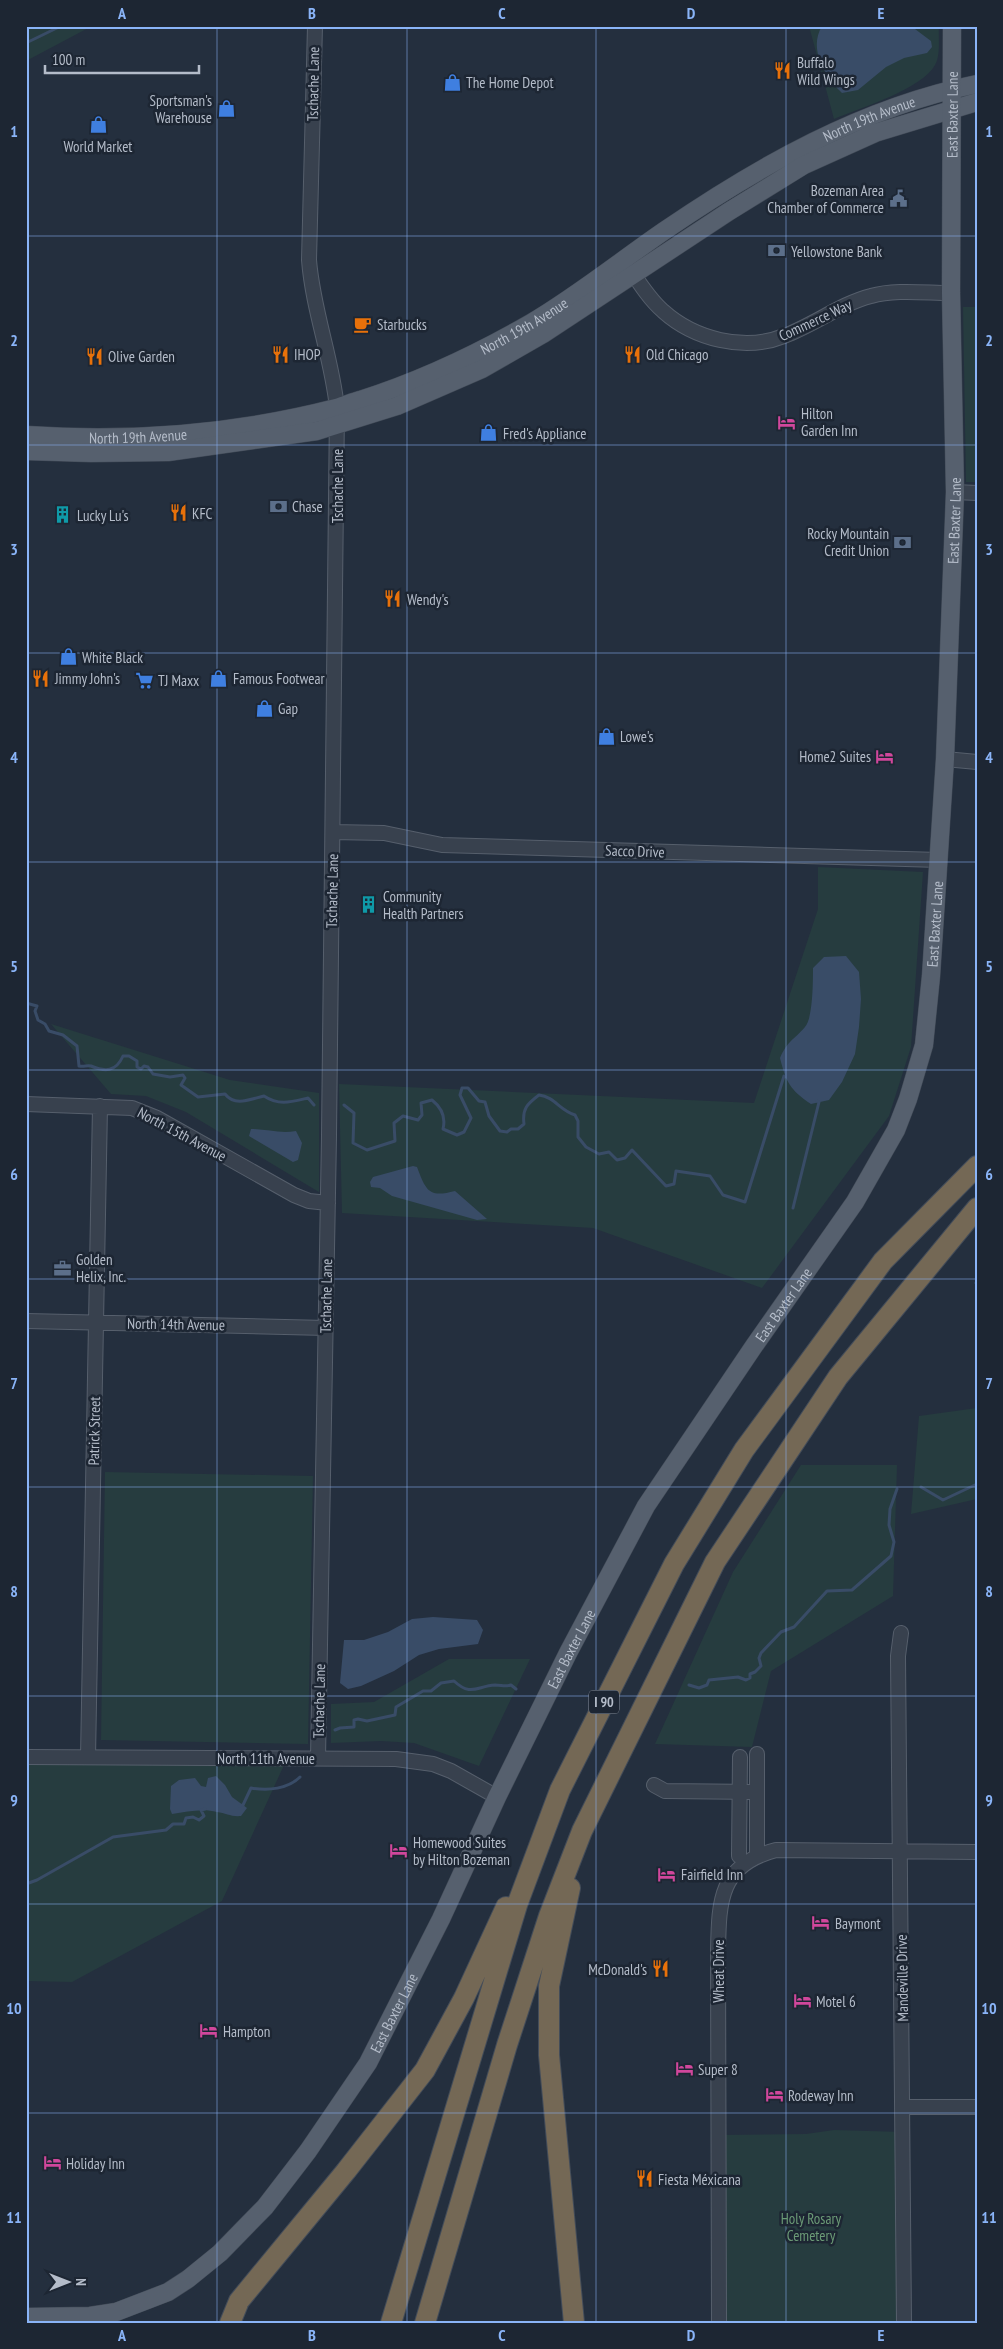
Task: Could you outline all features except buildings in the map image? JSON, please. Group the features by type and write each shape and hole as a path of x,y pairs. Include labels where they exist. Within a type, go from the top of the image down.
{"highway":[{"name":"I 90","path":"392,2323 517,1905 560,1790 674,1564 744,1450 883,1261 977,1166"},
{"name":"I 90","path":"425,2323 507,2045 548,1916 582,1831 623,1747 715,1562 768,1480 838,1377 977,1208"},
{"path":"574,2323 549,2055 549,1986 568,1893 623,1747"},
{"path":"230,2323 239,2301 346,2171 425,2070 464,1998 560,1790"}],"main road":[{"name":"East Baxter Lane","path":"26,2317 90,2316 116,2312 168,2292 207,2265 265,2208 308,2151 368,2063 441,1918 497,1797 568,1653 646,1506 855,1202 891,1142 908,1099 924,1045 945,759 955,492 951,293 952,26"},
{"name":"North 19th Avenue","path":"26,435 156,437 215,432 337,408 392,390 475,353 532,322 728,188 791,153 910,100 977,84"},
{"name":"North 19th Avenue","path":"26,451 91,453 168,452 252,441 337,426 397,406 482,369 543,334 728,212 804,166 875,133 951,108 977,102"}],"street":[{"name":"Tschache Lane","path":"315,26 309,260 311,286 334,382 337,408 328,1203 318,1758"},
{"name":"Commerce Way","path":"623,259 653,302 672,320 700,335 734,342 767,341 783,337 857,300 873,295 951,293"},
{"path":"955,492 977,493"},
{"path":"945,759 977,762"},
{"name":"Sacco Drive","path":"333,832 384,833 442,845 939,860"},
{"name":"North 15th Avenue","path":"26,1104 132,1108 157,1118 294,1195 309,1201 328,1203"},
{"name":"Patrick Street","path":"88,1757 100,1106"},
{"name":"North 14th Avenue","path":"26,1321 326,1328"},
{"name":"Mandeville Drive","path":"901,1633 898,1656 904,2323"},
{"path":"757,1754 757,1855"},
{"name":"North 11th Avenue","path":"26,1756 396,1759 433,1764 451,1771 497,1797"},
{"path":"739,1856 740,1757"},
{"path":"654,1785 664,1791 757,1792"},
{"name":"Wheat Drive","path":"718,2323 719,1906 723,1892 734,1874 757,1855 776,1850 977,1852"},
{"path":"903,2107 977,2107"}],"green space":[{"path":"26,26 92,26 26,61"},
{"path":"809,26 939,26 937,61 928,74 904,90 834,119"},
{"path":"963,307 977,307 977,482 966,482"},
{"path":"818,867 923,872 911,1047 889,1116 762,1288 593,1228 342,1213 339,1084 754,1103 818,909"},
{"path":"51,1024 230,1080 319,1093 319,1192 186,1112 146,1096 111,1094"},
{"path":"977,1408 977,1499 911,1514 919,1416"},
{"path":"801,1465 897,1465 893,1596 771,1671 752,1747 655,1744 733,1572"},
{"path":"105,1472 313,1476 308,1744 101,1740"},
{"path":"449,1659 530,1659 479,1766 414,1743 381,1741 331,1743 331,1704 374,1702"},
{"path":"26,1765 284,1765 222,1901 72,1982 26,1981"},
{"name":"Holy Rosary Cemetery","path":"834,2130 903,2132 904,2323 719,2323 718,2135 806,2134"}],"water":[{"path":"822,26 911,26 931,41 932,47 927,53 904,58 886,67 858,90 842,93 830,79 820,62 817,44"},
{"path":"846,956 859,972 861,999 855,1054 842,1082 829,1100 811,1104 790,1085 780,1058 788,1044 808,1022 812,999 813,968 824,957"},
{"path":"251,1129 284,1132 296,1131 302,1143 298,1160 293,1162 249,1136"},
{"path":"413,1166 417,1167 423,1182 430,1191 439,1194 455,1191 487,1219 477,1220 392,1196 380,1188 371,1187 370,1182 373,1177"},
{"path":"433,1617 477,1620 483,1630 478,1644 439,1649 419,1655 394,1671 361,1686 348,1689 340,1683 344,1640 364,1640 388,1632 412,1619"},
{"path":"216,1776 225,1785 232,1797 247,1808 241,1816 206,1810 172,1814 170,1809 171,1786 179,1780 195,1778 201,1786 206,1787 208,1778"}],"waterway":[{"path":"26,43 61,26"},
{"path":"26,1003 37,1006 35,1011 38,1020 45,1024 49,1031 63,1035 77,1046 79,1066 90,1066 105,1070 117,1065 123,1056 129,1056 137,1061 137,1067 141,1069 144,1066 148,1067 153,1074 170,1077 183,1075 185,1078 181,1085 198,1097 225,1094 229,1098 238,1101 264,1096 280,1102 308,1098 314,1105"},
{"path":"344,1105 354,1113 353,1143 367,1150 395,1141 394,1123 403,1116 418,1120 422,1115 421,1103 432,1100 442,1113 443,1129 457,1135 464,1132 471,1118 460,1095 462,1088 468,1088 479,1101 485,1102 489,1116 500,1131 507,1132 511,1129 518,1129 524,1124 524,1114 528,1104 539,1095 544,1096 575,1115 578,1121 578,1137 586,1147 599,1154 609,1152 617,1160 625,1158 632,1150 666,1186 674,1184 676,1171 710,1176 723,1195 745,1202 784,1076 786,1077"},
{"path":"793,1208 819,1102 817,1101"},
{"path":"921,1487 943,1500 977,1484"},
{"path":"689,1685 699,1688 707,1685 709,1680 738,1677 746,1680 750,1678 750,1674 761,1666 759,1658 761,1653 781,1632 794,1627 827,1591 852,1590 891,1556 894,1542 889,1525 890,1509 897,1489"},
{"path":"335,1730 354,1727 354,1720 367,1721 395,1715 396,1707 423,1691 431,1691 441,1683 454,1681 465,1689 470,1690 495,1685 511,1685 516,1689"},
{"path":"239,1806 243,1805 251,1788 284,1787 300,1777"},
{"path":"26,1884 37,1880 113,1837 166,1830 173,1824 184,1824 186,1818 193,1817 199,1820 204,1816 201,1810 205,1809"}],"place":[{"name":"Buffalo Wild Wings","path":"783,71"},
{"name":"The Home Depot","path":"452,82"},
{"name":"Sportsman's Warehouse","path":"226,109"},
{"name":"World Market","path":"98,125"},
{"name":"Bozeman Area Chamber of Commerce","path":"898,199"},
{"name":"Yellowstone Bank","path":"777,251"},
{"name":"Starbucks","path":"363,324"},
{"name":"IHOP","path":"280,354"},
{"name":"Old Chicago","path":"632,354"},
{"name":"Olive Garden","path":"94,356"},
{"name":"Hilton Garden Inn","path":"787,422"},
{"name":"Fred's Appliance","path":"489,433"},
{"name":"Chase","path":"278,506"},
{"name":"KFC","path":"178,513"},
{"name":"Lucky Lu's","path":"63,515"},
{"name":"Rocky Mountain Credit Union","path":"903,542"},
{"name":"Wendy's","path":"393,599"},
{"name":"White Black","path":"68,657"},
{"name":"Jimmy John's","path":"41,678"},
{"name":"Famous Footwear","path":"219,678"},
{"name":"TJ Maxx","path":"144,680"},
{"name":"Gap","path":"264,708"},
{"name":"Lowe's","path":"606,736"},
{"name":"Home2 Suites","path":"885,756"},
{"name":"Community Health Partners","path":"369,905"},
{"name":"Golden Helix, Inc.","path":"62,1268"},
{"name":"Homewood Suites by Hilton Bozeman","path":"399,1851"},
{"name":"Fairfield Inn","path":"667,1874"},
{"name":"Baymont","path":"821,1923"},
{"name":"McDonald's","path":"661,1969"},
{"name":"Motel 6","path":"802,2001"},
{"name":"Hampton","path":"209,2031"},
{"name":"Super 8","path":"684,2069"},
{"name":"Rodeway Inn","path":"774,2095"},
{"name":"Holiday Inn","path":"52,2163"},
{"name":"Fiesta Méxicana","path":"644,2179"}]}
